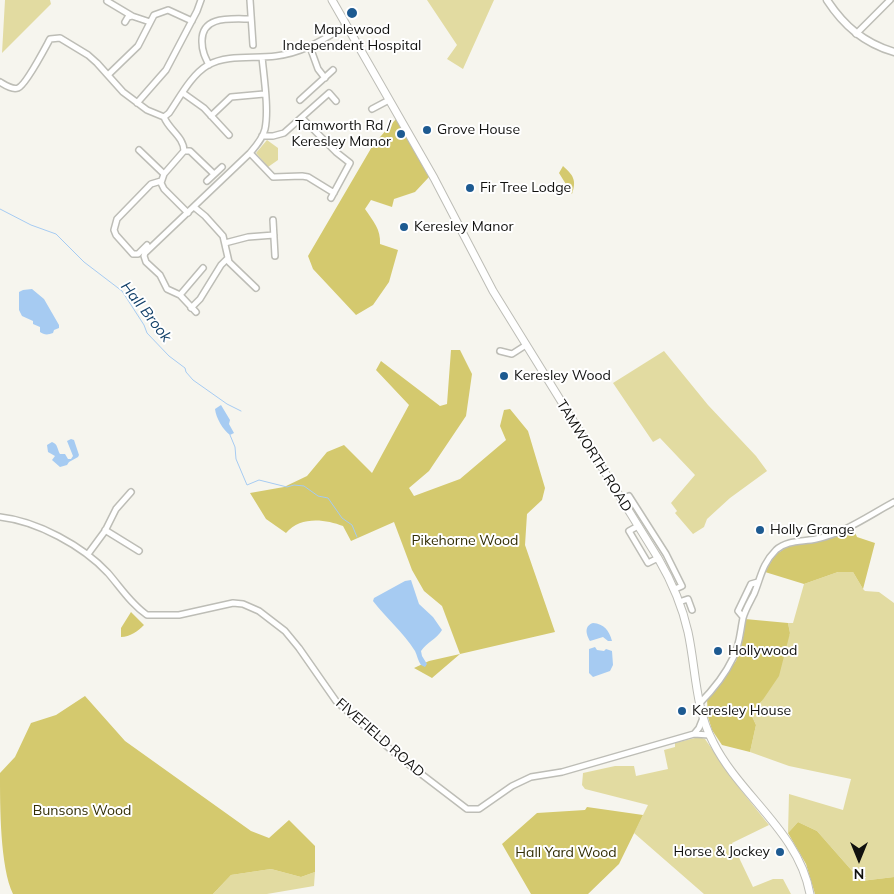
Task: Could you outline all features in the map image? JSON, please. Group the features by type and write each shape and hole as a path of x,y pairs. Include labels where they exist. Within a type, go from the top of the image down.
{"main road":[{"name":"TAMWORTH ROAD","path":"332,0 434,178 493,291 658,558 675,589 688,633 700,704 709,735 742,786 792,848 804,870 810,894"}],"street":[{"path":"137,103 166,70 202,0"},
{"path":"250,0 252,45"},
{"path":"827,0 845,24 856,34 869,42 894,52"},
{"path":"856,34 890,0"},
{"path":"107,1 132,16 150,22"},
{"path":"108,75 134,52 154,15 168,10 192,21"},
{"path":"125,22 132,16"},
{"path":"209,65 202,49 202,34 207,26 217,20 250,19"},
{"path":"164,117 169,113 194,78 209,65 227,59 282,55 310,47 346,26"},
{"path":"0,82 14,89 19,88 50,39 60,38 88,56 108,75 116,86 137,103 147,110 164,117 170,129 183,142 184,151 164,174 161,181 162,186 188,213"},
{"path":"310,47 318,69 325,78"},
{"path":"196,312 180,295 167,289 160,275 146,262 144,256 250,153 262,136 266,119 262,57"},
{"path":"300,100 333,70"},
{"path":"184,93 196,100 229,135"},
{"path":"262,136 284,133 329,93 336,101"},
{"path":"212,116 231,96 264,94"},
{"path":"372,109 389,100"},
{"path":"302,118 336,152 350,161 350,166 331,198"},
{"path":"138,150 164,174"},
{"path":"184,151 190,151 214,174"},
{"path":"250,153 273,176 302,176 334,193"},
{"path":"207,181 222,167"},
{"path":"147,245 138,254 134,254 116,235 115,225 120,214 151,184 161,181"},
{"path":"194,207 206,216 218,230 225,242 228,258 232,265 256,288"},
{"path":"273,220 275,256"},
{"path":"225,242 248,237 274,235"},
{"path":"191,308 200,299 221,265 228,258"},
{"path":"180,295 203,268"},
{"path":"500,351 512,354 526,345"},
{"path":"88,554 105,530 116,509 130,492"},
{"path":"622,500 630,496 666,554 682,586 675,589"},
{"path":"700,704 734,658 741,636 743,617 762,570 777,550 792,542 815,539 841,532 894,502"},
{"name":"FIVEFIELD ROAD","path":"0,517 22,522 76,546 88,554 128,598 148,615 179,615 233,604 244,604 259,611 285,631 336,701 400,757 467,809 479,809 507,789 531,778 548,773 562,772 694,734 709,735"},
{"path":"105,530 139,551"},
{"path":"680,602 688,597 692,610"},
{"path":"697,689 709,694"},
{"path":"694,734 703,718"}],"shaded area":[{"path":"5,0 50,0 51,4 2,53"},
{"path":"427,0 494,0 463,69 447,59 457,45"},
{"path":"267,140 278,148 278,160 268,167 256,153"},
{"path":"664,351 708,405 756,456 767,471 730,498 707,519 704,527 693,534 675,513 677,511 671,503 695,475 660,438 653,442 613,383"},
{"path":"838,572 853,572 865,591 879,592 894,603 894,877 861,881 817,831 798,822 788,833 789,794 843,810 851,779 789,766 750,752 756,725 750,712 762,701 790,633 788,623 793,623 804,584"},
{"path":"699,737 705,739 740,789 769,825 732,843 753,887 773,879 783,879 791,894 704,894 634,833 648,805 585,789 582,785 583,773 615,766 634,766 636,776 668,769 664,750 675,747 675,743"},
{"path":"271,869 301,877 315,872 314,886 267,894 213,894 231,875"}],"green space":[{"path":"396,119 429,177 415,192 394,199 392,207 371,200 365,209 378,229 380,244 398,250 389,282 373,305 356,315 313,269 308,256 373,145"},
{"path":"563,166 574,181 572,194 559,173"},
{"name":"Pikehorne Wood","path":"451,350 460,350 472,374 466,416 429,471 409,488 414,496 460,479 506,440 500,426 504,410 510,409 528,431 545,488 542,500 527,514 525,545 555,632 460,654 442,606 424,591 412,570 394,522 351,541 343,526 313,520 298,524 286,533 266,519 250,493 284,487 307,476 327,452 344,445 372,473 409,405 376,370 381,361 440,406 447,404"},
{"path":"853,528 857,537 875,543 863,589 853,572 838,572 804,584 765,572 775,555 790,545 811,543"},
{"path":"131,612 144,625 134,633 121,637 121,628"},
{"path":"745,619 788,623 790,633 779,676 762,701 750,712 756,725 750,752 722,745 712,730 708,717 707,699 736,661 744,633"},
{"path":"460,654 432,678 414,668 429,661"},
{"name":"Bunsons Wood","path":"85,696 125,741 251,831 269,838 289,820 315,846 315,872 301,877 271,869 231,875 213,894 13,894 5,868 3,853 0,773 15,757 31,723 56,715"},
{"name":"Hall Yard Wood","path":"587,807 643,815 619,864 588,894 531,894 502,844 537,813 585,810"},
{"path":"798,822 817,831 861,881 894,877 894,894 815,894 806,864 788,833"}],"water":[{"path":"32,289 44,299 59,325 59,328 54,330 53,333 43,334 40,332 40,327 22,316 19,310 19,292"},
{"path":"221,405 230,420 229,424 234,433 230,435 218,420 215,409"},
{"path":"74,440 79,455 67,465 60,467 52,460 55,456 48,452 47,445 52,442 54,443 60,454 65,454 68,459 71,459 73,456 67,441"},
{"path":"411,580 419,604 433,617 442,630 421,651 427,664 425,667 421,665 415,651 405,638 373,601 374,598 405,581"},
{"path":"593,623 606,628 612,641 608,641 603,637 590,641 587,628"},
{"path":"595,647 597,650 604,651 606,649 612,651 613,665 610,671 593,677 589,673 589,649"}],"waterway":[{"name":"Hall Brook","path":"0,209 31,225 56,234 84,262 122,291 144,325 147,333 169,356 185,368 193,380 227,404 241,411"},
{"name":"Hall Brook","path":"230,435 235,447 236,459 247,485 259,480 287,487 294,485 304,486 318,496 328,498 342,518 352,525 357,537"}],"place":[{"name":"Maplewood Independent Hospital","path":"352,13"},
{"name":"Grove House","path":"427,130"},
{"name":"Tamworth Rd / Keresley Manor","path":"401,134"},
{"name":"Fir Tree Lodge","path":"470,188"},
{"name":"Keresley Manor","path":"404,227"},
{"name":"Keresley Wood","path":"504,376"},
{"name":"Holly Grange","path":"760,530"},
{"name":"Hollywood","path":"718,651"},
{"name":"Keresley House","path":"682,711"},
{"name":"Horse & Jockey","path":"780,852"}]}
